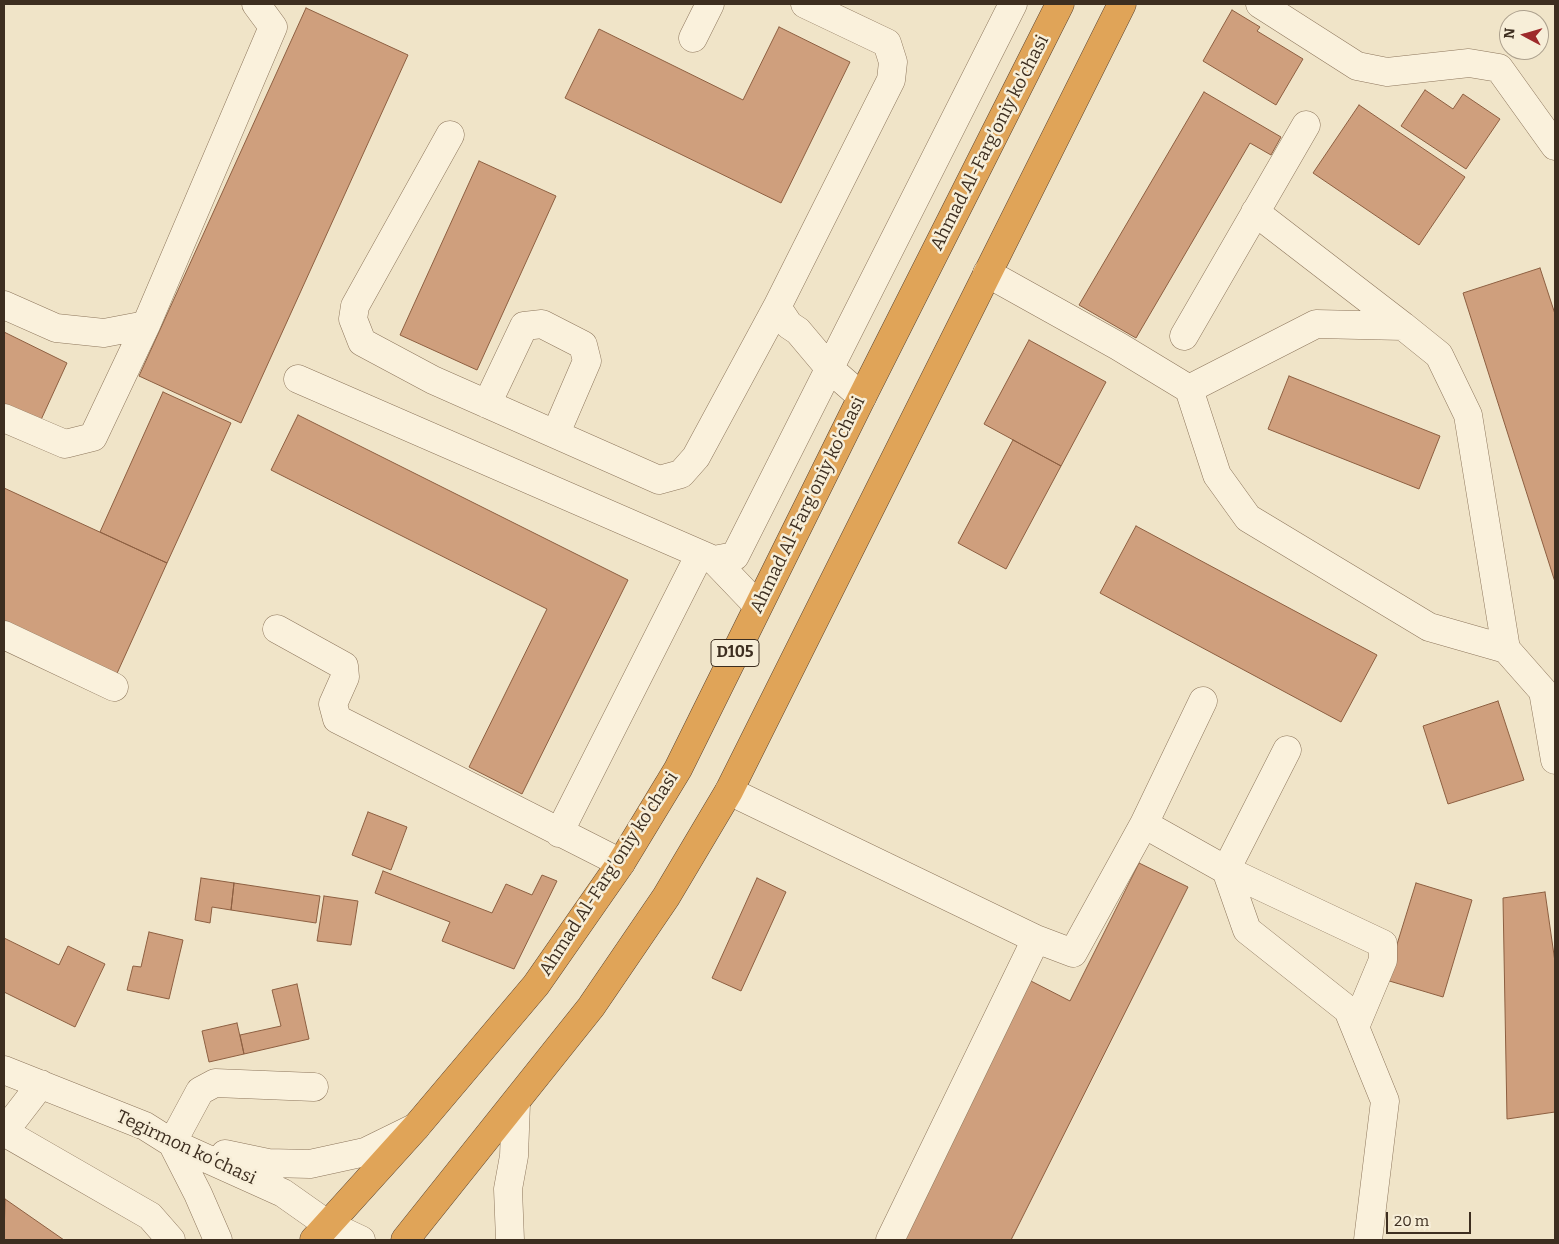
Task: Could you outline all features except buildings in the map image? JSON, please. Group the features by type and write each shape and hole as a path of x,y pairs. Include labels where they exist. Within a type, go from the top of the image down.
{"highway":[{"name":"Ahmad Al-Farg'oniy ko'chasi","path":"320,1232 416,1127 536,985 621,863 678,769 862,397 1060,4"},
{"path":"404,1240 592,1007 666,897 729,791 1122,4"}],"street":[{"path":"4,418 65,444 93,437 146,325 273,27 256,4"},
{"path":"693,38 710,4"},
{"path":"450,135 354,306 353,319 362,342 432,380 659,480 681,474 696,457 777,307 891,80 893,62 887,43 805,4"},
{"path":"707,557 735,556 1013,4"},
{"path":"1260,4 1357,66 1387,72 1469,63 1499,68 1555,146"},
{"path":"1184,336 1306,125"},
{"path":"1256,212 1439,355 1468,415 1506,648 1543,691 1555,760"},
{"path":"987,273 1118,346 1189,389 1217,475 1248,518 1429,627 1506,648"},
{"path":"4,305 56,328 104,333 146,325"},
{"path":"777,307 789,325 798,331 830,369 862,397"},
{"path":"487,404 524,326 542,324 583,345 587,361 556,433"},
{"path":"1189,389 1316,324 1403,326"},
{"path":"298,379 707,557 758,606"},
{"path":"559,833 707,557"},
{"path":"277,629 344,666 345,677 333,704 336,719 621,863"},
{"path":"4,635 114,687"},
{"path":"729,791 1036,939 1073,954 1144,824 1203,702"},
{"path":"1287,750 1226,870 1247,930 1348,1010 1385,1101 1368,1240"},
{"path":"1144,824 1226,870 1383,944 1383,960 1355,1027"},
{"path":"890,1240 1036,939"},
{"name":"Tegirmon koʻchasi","path":"4,1070 145,1126 172,1143 283,1193 320,1232 361,1240"},
{"path":"172,1143 200,1091 215,1083 314,1087"},
{"path":"41,1084 4,1132 150,1216 171,1240"},
{"path":"510,1240 508,1189 514,1156 516,1103"},
{"path":"172,1143 268,1163 310,1164 366,1152 416,1127"},
{"path":"172,1143 198,1194 218,1240"}]}
